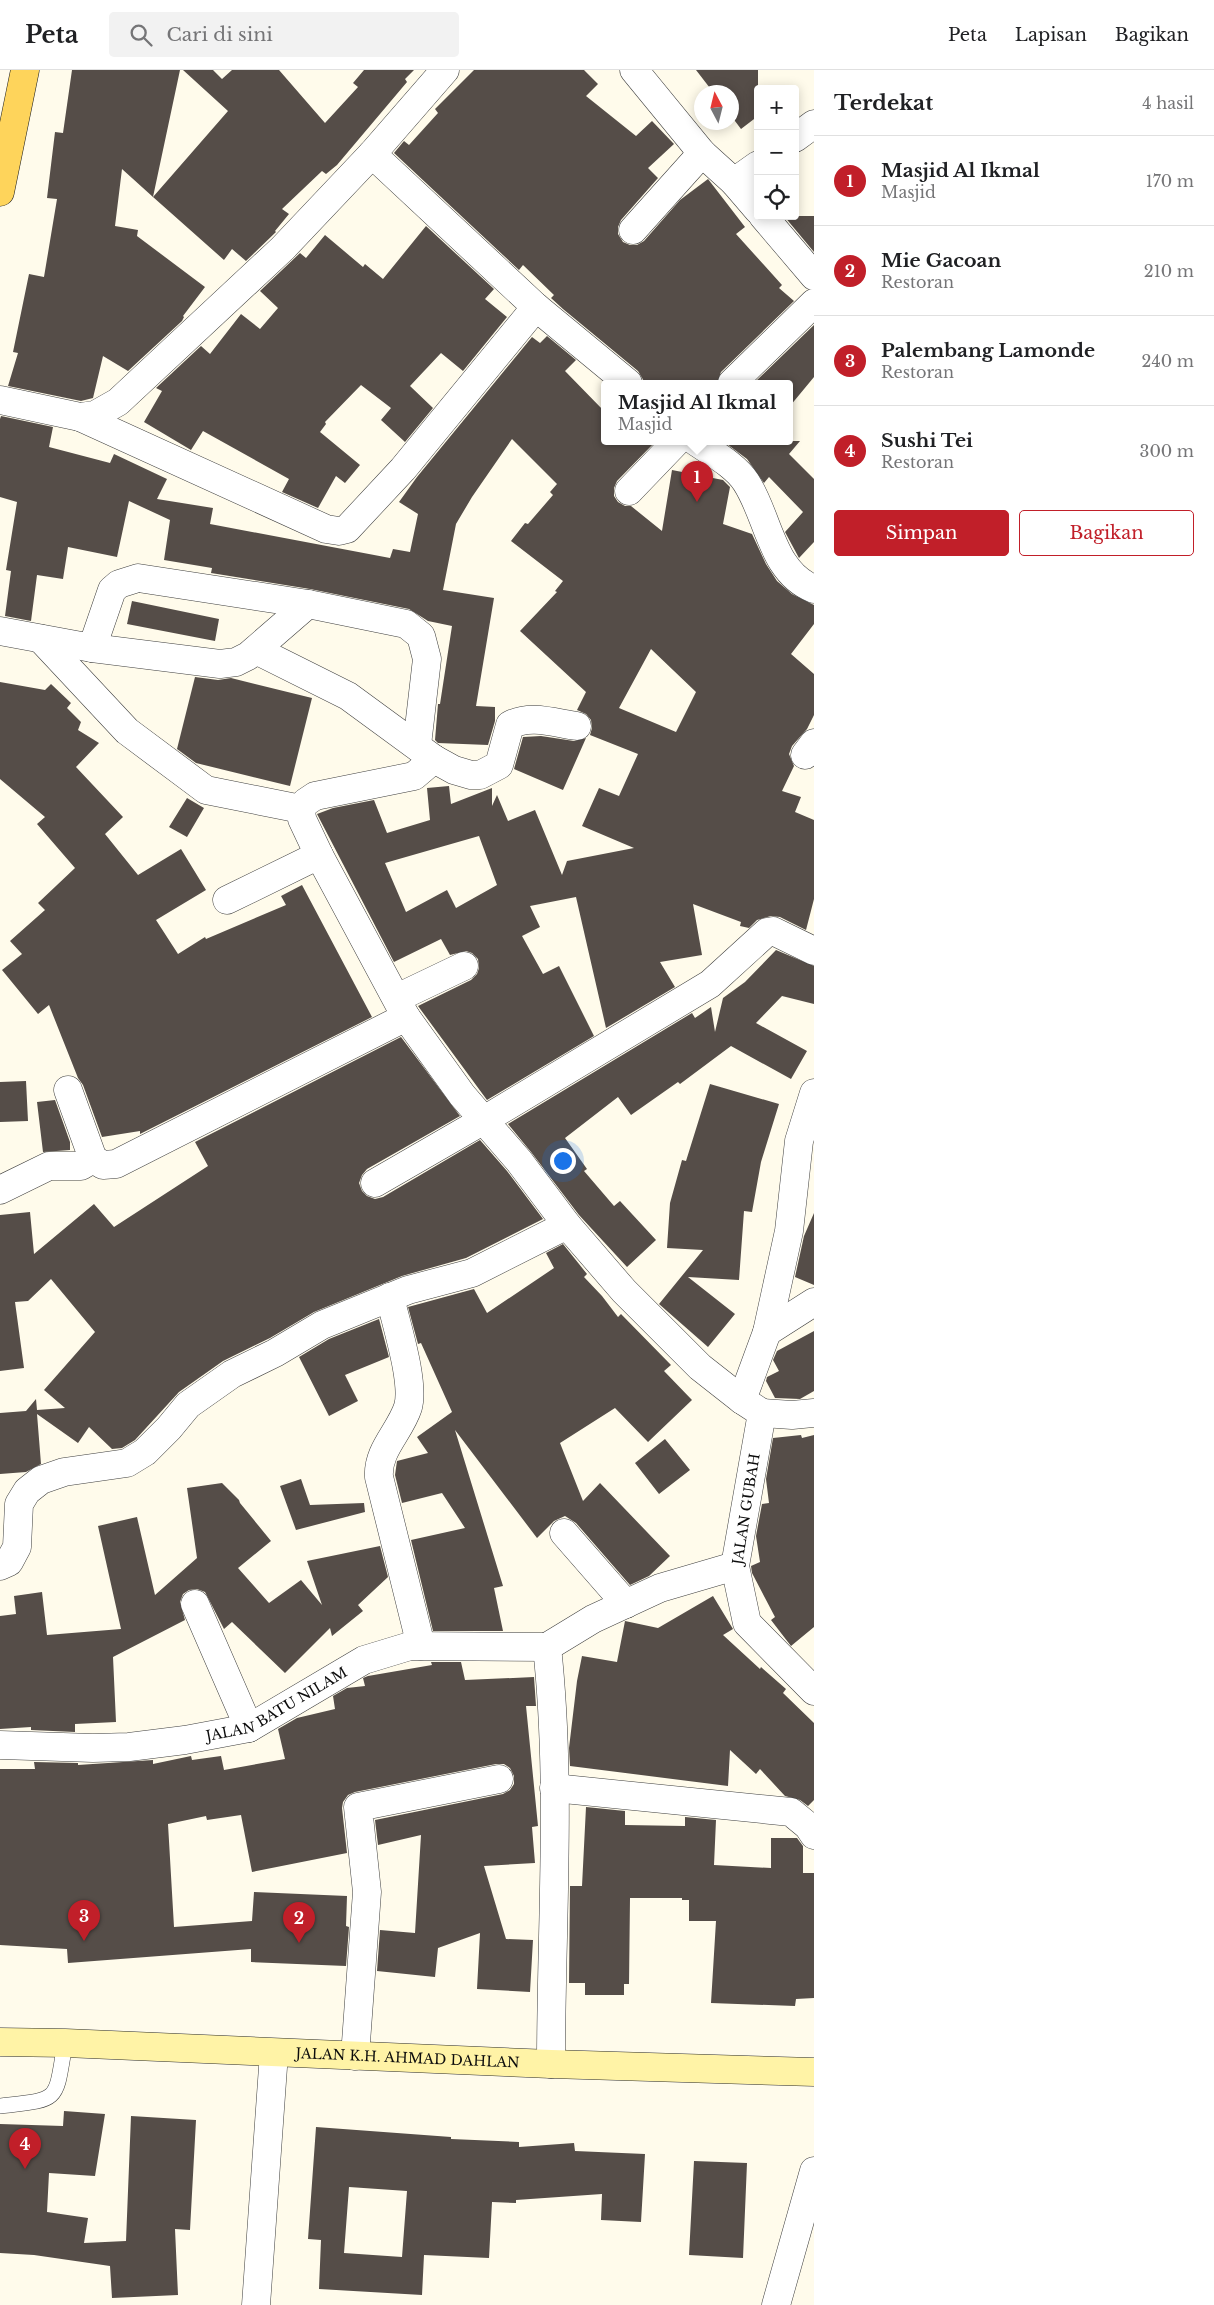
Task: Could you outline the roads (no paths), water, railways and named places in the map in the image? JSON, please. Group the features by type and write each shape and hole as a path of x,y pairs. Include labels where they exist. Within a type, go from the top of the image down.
{"main road":[{"path":"0,192 24,70"},
{"name":"JALAN K.H. AHMAD DAHLAN","path":"0,2042 65,2043 551,2064 814,2072"}],"street":[{"path":"80,417 95,415 118,402 283,248 372,154 445,70"},
{"path":"634,70 702,153 734,182 754,205"},
{"path":"799,135 814,124"},
{"path":"633,230 702,153"},
{"path":"372,154 536,307 624,380"},
{"path":"734,182 754,168"},
{"path":"766,220 814,276"},
{"path":"735,380 814,303"},
{"path":"0,400 80,417 326,529 339,531 347,529 403,469 536,307"},
{"path":"628,491 672,445"},
{"path":"701,445 733,468 745,480 754,494 782,564 793,576 814,589"},
{"path":"92,648 112,590 119,584 138,578 308,604 406,624 421,636 427,659 426,752 414,776 315,796 306,802 301,809 302,819 319,855 401,1008 462,1095 519,1161 567,1225 624,1292 700,1367 752,1406 792,1415 814,1413"},
{"path":"0,631 92,648 220,664 236,662 256,650 308,604"},
{"path":"41,639 127,731 206,790 301,809"},
{"path":"256,650 348,696 454,770 471,775 480,775 499,765 510,725 518,721 530,719 577,726"},
{"path":"226,900 319,855"},
{"path":"374,1183 484,1120 710,984 767,932 773,931 814,952"},
{"path":"68,1090 93,1159 103,1165 116,1164 401,1008 464,966"},
{"name":"JALAN GUBAH","path":"814,1093 799,1141 789,1231 752,1406 735,1566 747,1623 814,1690"},
{"path":"0,1190 50,1166 81,1166 93,1159"},
{"path":"0,1566 9,1562 17,1547 20,1504 27,1491 41,1480 64,1472 127,1462 145,1452 188,1405 232,1374 275,1353 322,1325 390,1297 472,1273 567,1225"},
{"path":"390,1297 408,1377 408,1405 399,1427 379,1460 378,1472 421,1646"},
{"path":"768,1332 814,1302"},
{"path":"564,1533 626,1604"},
{"path":"551,2064 554,1788 552,1690 547,1647 593,1619 660,1588 735,1566"},
{"path":"195,1604 249,1728"},
{"name":"JALAN BATU NILAM","path":"0,1744 129,1747 185,1740 249,1728 364,1660 410,1646 547,1647"},
{"path":"355,2056 367,1892 358,1807 499,1780"},
{"path":"554,1788 791,1812 808,1826 814,1835"},
{"path":"256,2305 274,2053"},
{"path":"776,2305 814,2172"}],"lane":[{"path":"0,2106 43,2101 51,2097 56,2091 65,2043"}],"place":[{"name":"Masjid Al Ikmal","path":"697,502"},
{"name":"Palembang Lamonde","path":"84,1941"},
{"name":"Mie Gacoan","path":"299,1943"},
{"name":"Sushi Tei","path":"25,2169"}]}
